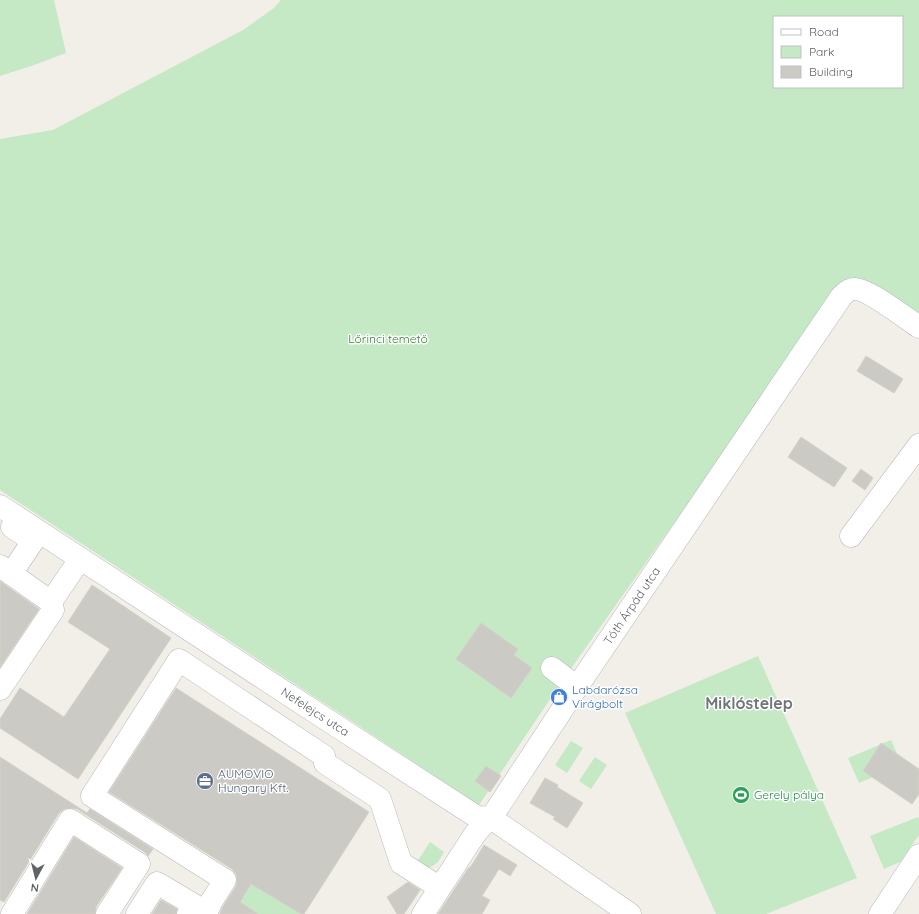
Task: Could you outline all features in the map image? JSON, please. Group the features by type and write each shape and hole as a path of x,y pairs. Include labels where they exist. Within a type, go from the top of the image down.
{"street":[{"name":"Tóth Árpád utca","path":"423,914 475,834 491,818 841,297 847,292 855,289 866,292 919,328"},
{"path":"850,536 919,445"},
{"name":"Nefelejcs utca","path":"0,506 341,730 477,817 491,818 630,914"},
{"path":"0,519 33,541 6,570 51,602 53,610 0,689"},
{"path":"51,602 80,559"},
{"path":"206,914 211,902 225,880 92,796 179,660 324,756 325,763 380,799 400,862 440,888"},
{"path":"552,668 578,687"},
{"path":"12,914 70,820 139,864 107,914"},
{"path":"880,914 919,855"},
{"path":"137,914 156,883 194,905 188,914"}],"green space":[{"path":"0,0 54,0 66,53 0,76"},
{"name":"Lőrinci temető","path":"281,0 919,0 919,317 840,288 565,677 479,805 0,490 0,139 53,130 243,30 274,8"},
{"name":"Gerely pálya","path":"758,656 857,878 766,914 716,914 625,713"},
{"path":"891,740 902,765 859,783 848,758"},
{"path":"571,741 583,748 567,773 555,765"},
{"path":"595,757 607,765 591,789 579,781"},
{"path":"918,817 919,835 900,862 884,869 870,836"},
{"path":"430,842 444,852 438,862 425,871 415,865"},
{"path":"251,884 301,914 258,914 240,902"}],"building":[{"path":"866,356 903,379 894,393 857,371"},
{"path":"801,437 847,468 834,487 788,457"},
{"path":"861,469 873,478 865,490 852,481"},
{"path":"0,581 39,609 0,667"},
{"path":"92,585 171,638 78,779 0,728 0,719 20,688 64,717 110,649 68,622"},
{"path":"481,623 518,649 514,655 532,668 511,698 456,659"},
{"name":"AUMOVIO Hungary Kft.","path":"176,688 369,812 304,914 301,914 251,884 240,902 258,914 220,914 222,908 236,886 236,874 232,869 109,792"},
{"path":"881,743 919,769 919,794 912,804 863,771"},
{"path":"0,757 87,813 90,809 153,849 148,856 146,853 77,809 64,809 59,813 4,902 0,900"},
{"path":"486,766 501,776 490,792 475,781"},
{"path":"545,778 558,785 557,787 583,803 567,828 553,819 555,817 530,803"},
{"path":"74,837 122,868 96,907 95,914 27,914"},
{"path":"484,845 517,865 510,876 499,869 482,896 490,900 482,914 438,914 469,867 470,868"},
{"path":"408,882 420,890 404,914 397,914 387,897"},
{"path":"161,900 177,909 176,914 152,914"}],"place":[{"name":"Labdarózsa Virágbolt","path":"559,697"},
{"name":"AUMOVIO Hungary Kft.","path":"205,781"},
{"name":"Gerely pálya","path":"741,795"}],"district":[{"name":"Miklóstelep","path":"749,703"}]}
